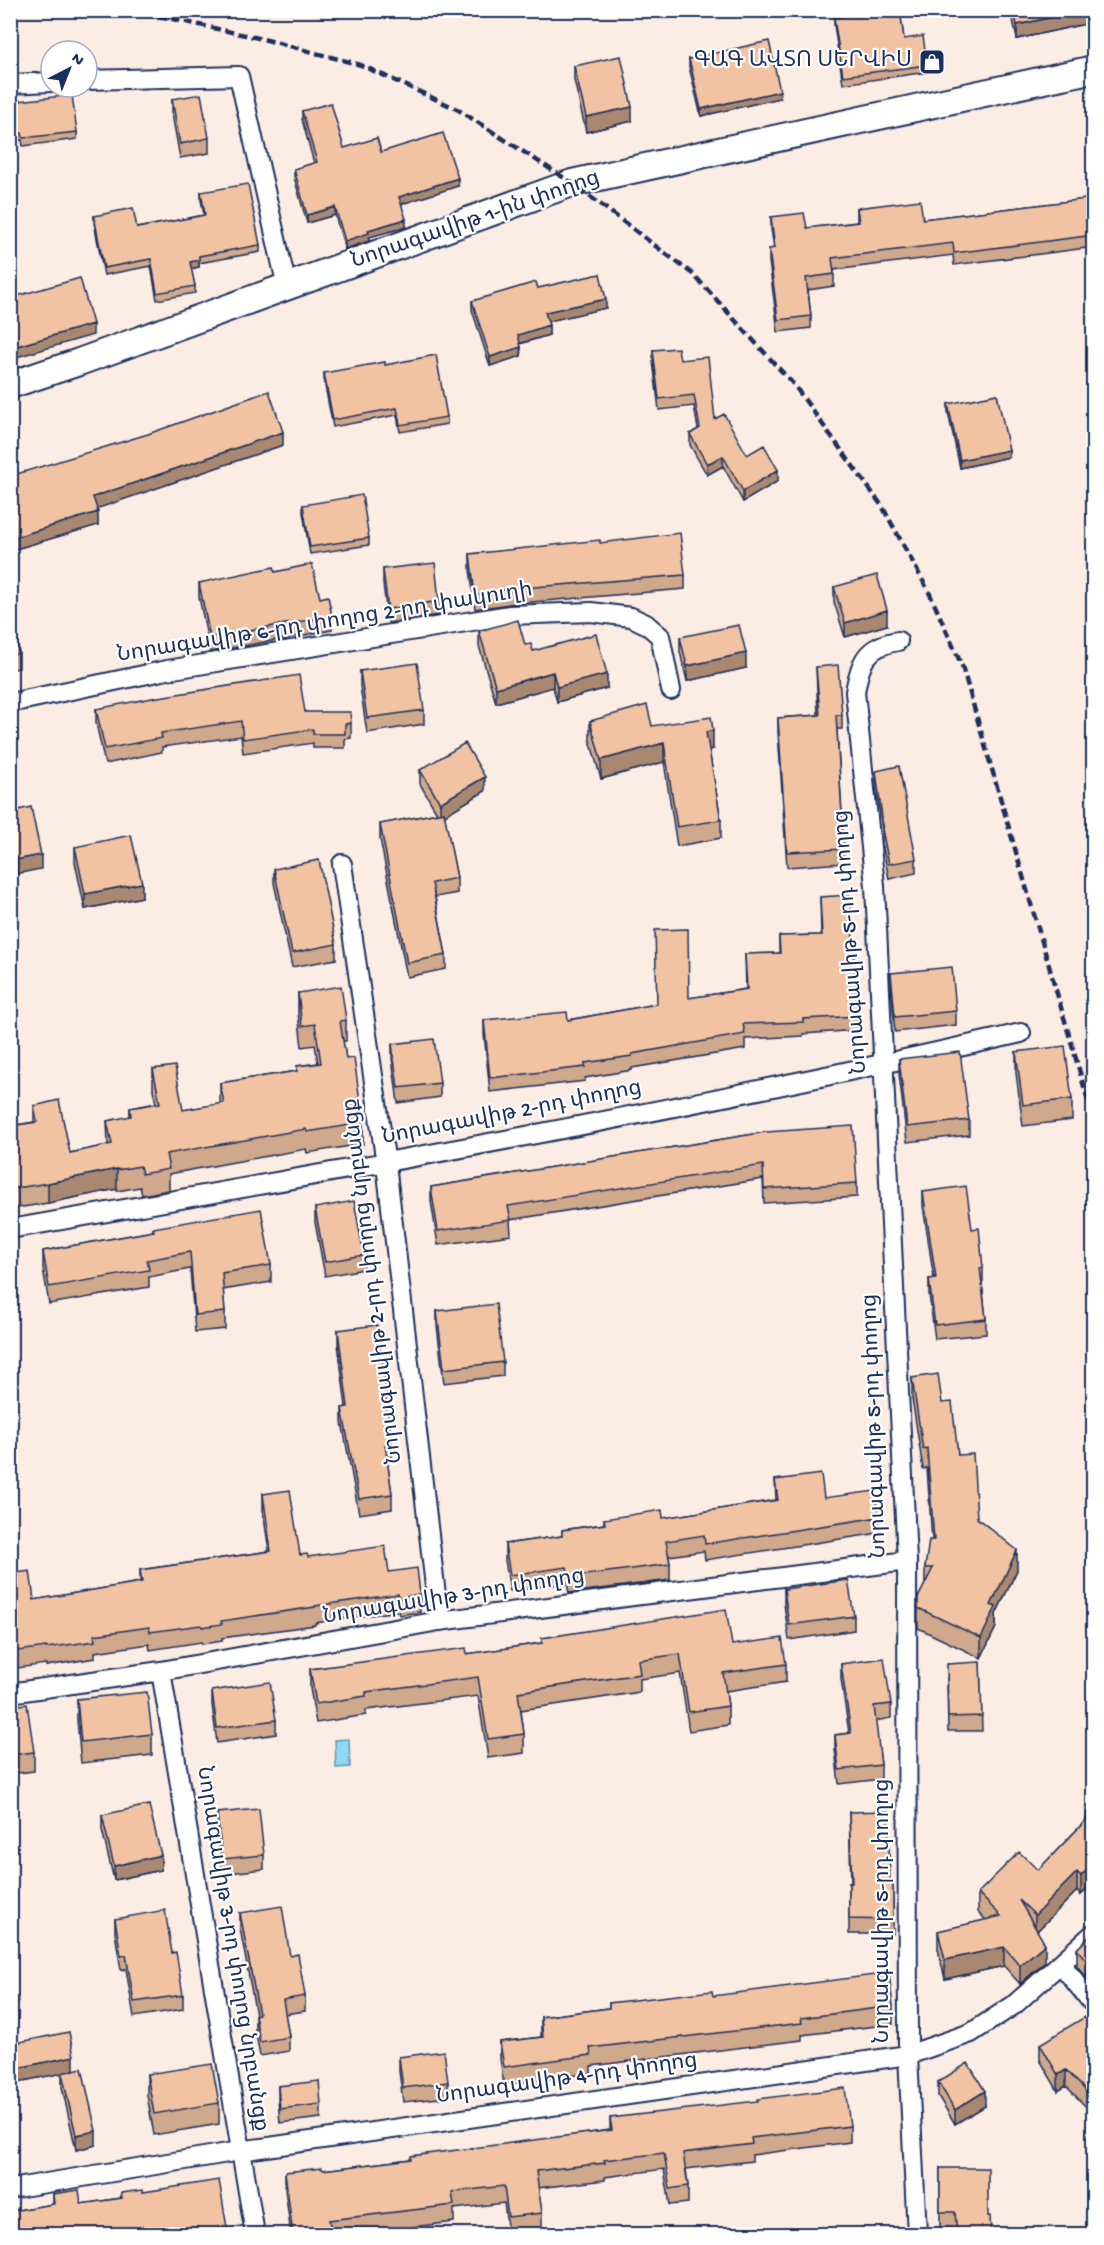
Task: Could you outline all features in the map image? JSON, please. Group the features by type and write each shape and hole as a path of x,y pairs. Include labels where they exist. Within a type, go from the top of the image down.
{"main road":[{"name":"Նորագավիթ 1-ին փողոց","path":"10,385 80,363 572,183 1094,69"}],"street":[{"path":"99,80 239,76 286,287"},
{"path":"10,84 39,83"},
{"name":"Նորագավիթ 6-րդ փողոց 2-րդ փակուղի","path":"10,703 167,670 510,615 591,612 631,617 646,624 660,636 671,690"},
{"name":"Նորագավիթ 5-րդ փողոց","path":"898,641 884,643 863,660 858,669 855,692 875,886 907,1561 908,2055 917,2235"},
{"name":"Նորագավիթ 2-րդ փողոց նրբանցք","path":"342,864 386,1164 439,1621"},
{"name":"Նորագավիթ 2-րդ փողոց","path":"10,1229 386,1164 885,1064 1021,1033"},
{"name":"Նորագավիթ 3-րդ փողոց","path":"10,1693 161,1671 439,1621 907,1561"},
{"name":"Նորագավիթ 3-րդ փողոց նրբանցք","path":"161,1671 255,2235"},
{"name":"Նորագավիթ 4-րդ փողոց","path":"10,2189 240,2151 908,2055 971,2033 1014,2005 1094,1933"},
{"path":"1061,1964 1094,2005"}],"water":[{"path":"349,1739 350,1767 336,1768 335,1740"}],"building":[{"path":"852,10 900,10 904,39 923,36 927,65 843,76 834,18 853,15"},
{"path":"1014,10 1083,10 1017,25"},
{"path":"1085,10 1094,10 1094,21 1087,22"},
{"path":"769,41 780,91 701,109 689,59"},
{"path":"621,56 632,107 586,117 574,66"},
{"path":"201,94 209,138 180,144 172,99"},
{"path":"39,99 73,99 77,132 23,138 22,133 10,134 10,102"},
{"path":"331,103 344,148 377,138 381,152 443,133 458,178 399,197 406,219 368,230 369,233 345,241 335,207 307,215 294,169 317,162 302,111"},
{"path":"248,184 260,245 199,256 199,260 190,262 195,286 157,293 151,259 104,268 94,216 133,208 137,228 205,215 201,192"},
{"path":"1094,198 1094,235 954,253 953,243 832,258 834,274 806,278 811,316 778,320 769,249 775,248 771,217 804,213 807,228 859,222 857,208 920,200 923,219"},
{"path":"600,274 606,299 545,312 549,325 518,335 521,347 490,357 472,301 536,282 538,288"},
{"path":"80,278 93,324 10,348 10,298"},
{"path":"678,348 680,360 708,357 715,419 724,414 747,455 764,445 778,470 743,491 723,456 707,464 690,434 700,428 694,395 659,399 653,350"},
{"path":"436,355 447,417 400,425 397,408 333,420 324,373"},
{"path":"269,391 283,432 93,497 98,512 12,538 10,532 10,476 148,434"},
{"path":"997,394 1009,450 960,460 948,404"},
{"path":"362,495 369,538 310,547 303,505"},
{"path":"680,533 685,575 509,589 475,595 470,554 600,540 600,543"},
{"path":"435,563 439,601 388,609 383,569"},
{"path":"312,564 320,598 328,596 332,616 210,637 199,583 274,567 275,572"},
{"path":"877,575 887,610 845,623 834,587"},
{"path":"10,613 19,653 10,655"},
{"path":"518,620 525,645 531,644 533,651 596,634 607,674 557,687 553,672 496,688 479,631"},
{"path":"739,625 746,653 687,666 680,637"},
{"path":"417,663 424,710 367,718 360,671"},
{"path":"838,665 842,715 836,715 844,849 787,852 778,718 820,715 816,667"},
{"path":"299,675 305,712 350,712 351,723 345,724 345,734 313,734 313,729 243,739 241,721 161,733 162,738 105,749 96,709"},
{"path":"647,705 652,726 711,717 713,730 706,732 721,820 677,827 664,743 601,760 590,721"},
{"path":"465,743 485,777 440,803 420,770"},
{"path":"899,766 916,859 889,864 882,829 876,771"},
{"path":"31,807 41,855 10,861 10,812"},
{"path":"444,812 457,878 432,883 446,955 407,963 380,824"},
{"path":"131,835 142,883 85,894 75,847"},
{"path":"319,860 336,944 292,953 274,869"},
{"path":"850,895 858,1016 803,1019 803,1022 743,1024 745,1034 585,1063 585,1067 490,1078 484,1020 567,1012 568,1020 657,1004 655,930 688,929 689,998 747,989 745,954 780,953 779,936 822,935 820,897"},
{"path":"952,967 956,1011 895,1017 891,973"},
{"path":"341,986 346,1020 340,1021 346,1059 354,1058 363,1123 307,1132 306,1129 166,1154 169,1169 142,1174 140,1166 10,1189 10,1126 37,1122 34,1106 59,1100 70,1153 112,1144 107,1121 131,1116 130,1108 160,1103 153,1069 175,1066 183,1110 224,1103 220,1083 297,1071 297,1066 321,1063 315,1024 302,1026 298,993"},
{"path":"434,1039 440,1083 398,1088 392,1044"},
{"path":"1065,1046 1072,1099 1023,1105 1016,1052"},
{"path":"960,1052 969,1120 907,1127 899,1059"},
{"path":"853,1126 857,1183 764,1189 763,1165 508,1206 511,1220 438,1231 431,1187 766,1132"},
{"path":"966,1186 972,1229 979,1228 983,1268 980,1268 986,1319 935,1325 929,1279 936,1278 923,1192"},
{"path":"354,1201 364,1255 325,1262 315,1208"},
{"path":"261,1209 271,1265 222,1273 225,1312 195,1315 190,1252 147,1260 149,1270 49,1287 43,1251"},
{"path":"496,1304 503,1362 444,1369 437,1311"},
{"path":"377,1325 392,1444 385,1445 392,1494 359,1499 342,1408 348,1407 338,1330"},
{"path":"938,1374 942,1403 952,1402 958,1455 973,1454 977,1518 1017,1550 991,1605 996,1607 981,1638 918,1608 918,1598 933,1568 925,1568 929,1540 934,1540 927,1448 923,1449 912,1378"},
{"path":"821,1474 824,1498 875,1491 879,1517 705,1544 704,1535 666,1541 670,1564 569,1577 567,1567 510,1575 505,1544 562,1536 562,1530 605,1524 604,1519 662,1510 663,1518 778,1500 775,1480"},
{"path":"290,1490 300,1555 307,1554 308,1557 385,1546 389,1572 417,1568 420,1594 399,1598 398,1594 315,1606 221,1621 222,1624 202,1627 201,1625 150,1632 149,1627 94,1635 95,1641 10,1652 10,1574 30,1571 34,1600 142,1582 140,1570 271,1551 263,1494"},
{"path":"848,1580 854,1616 789,1625 784,1589"},
{"path":"726,1609 732,1645 782,1638 786,1664 723,1673 728,1706 689,1712 680,1654 638,1660 640,1674 518,1692 524,1734 488,1739 478,1677 366,1692 366,1696 316,1704 310,1669 466,1648 467,1654 542,1643 542,1638"},
{"path":"884,1658 891,1704 874,1706 881,1765 839,1770 835,1735 851,1733 841,1664"},
{"path":"980,1662 982,1716 948,1717 947,1664"},
{"path":"270,1682 276,1720 217,1728 212,1691"},
{"path":"147,1692 152,1734 81,1742 77,1699"},
{"path":"27,1704 34,1752 10,1755 10,1706"},
{"path":"1094,1799 1094,1863 1081,1876 1077,1872 1035,1915 1019,1900 1045,1944 1020,1965 1004,1947 945,1960 938,1931 1001,1916 978,1893 1019,1852 1038,1870 1093,1813 1087,1807"},
{"path":"149,1805 161,1855 114,1866 102,1815"},
{"path":"259,1809 264,1855 222,1859 217,1813"},
{"path":"888,1811 893,1920 849,1919 849,1883 852,1883 849,1812"},
{"path":"282,1906 290,1956 298,1954 305,1996 283,2000 289,2037 260,2042 255,2015 259,2014 240,1913"},
{"path":"165,1910 172,1953 176,1952 183,1995 134,2002 126,1955 121,1956 115,1919"},
{"path":"1094,1932 1094,1970 1077,1949"},
{"path":"889,1973 893,2006 801,2018 802,2023 590,2048 591,2055 504,2067 500,2042 543,2037 541,2017 609,2008 609,2003 712,1991 713,1996"},
{"path":"1085,2017 1094,2031 1094,2099 1066,2070 1058,2075 1040,2044"},
{"path":"69,2032 74,2056 13,2069 10,2044"},
{"path":"444,2051 448,2082 403,2088 399,2057"},
{"path":"968,2063 985,2091 955,2110 938,2082"},
{"path":"212,2064 219,2103 154,2114 147,2074"},
{"path":"82,2068 96,2131 76,2135 62,2073"},
{"path":"319,2081 321,2104 280,2109 278,2086"},
{"path":"845,2088 850,2126 751,2138 752,2144 683,2153 688,2186 670,2189 664,2153 604,2160 605,2163 536,2171 542,2213 508,2217 504,2186 452,2192 454,2205 329,2220 332,2235 293,2235 285,2172 322,2168 323,2170 411,2159 411,2156 612,2130 610,2118 758,2101 757,2099"},
{"path":"940,2168 988,2168 988,2216 990,2216 991,2235 957,2235 955,2212 940,2212"},
{"path":"219,2180 228,2234 59,2235 59,2231 39,2235 10,2235 12,2211 54,2204 53,2194 79,2190 81,2204 122,2198 121,2193 143,2190 143,2192"}],"railway":[{"path":"132,10 263,39 361,65 457,109 572,183 694,275 794,385 882,506 929,592 962,666 1094,1121"}],"place":[{"name":"ԳԱԳ ԱՎՏՈ ՍԵՐՎԻՍ","path":"932,62"}]}
